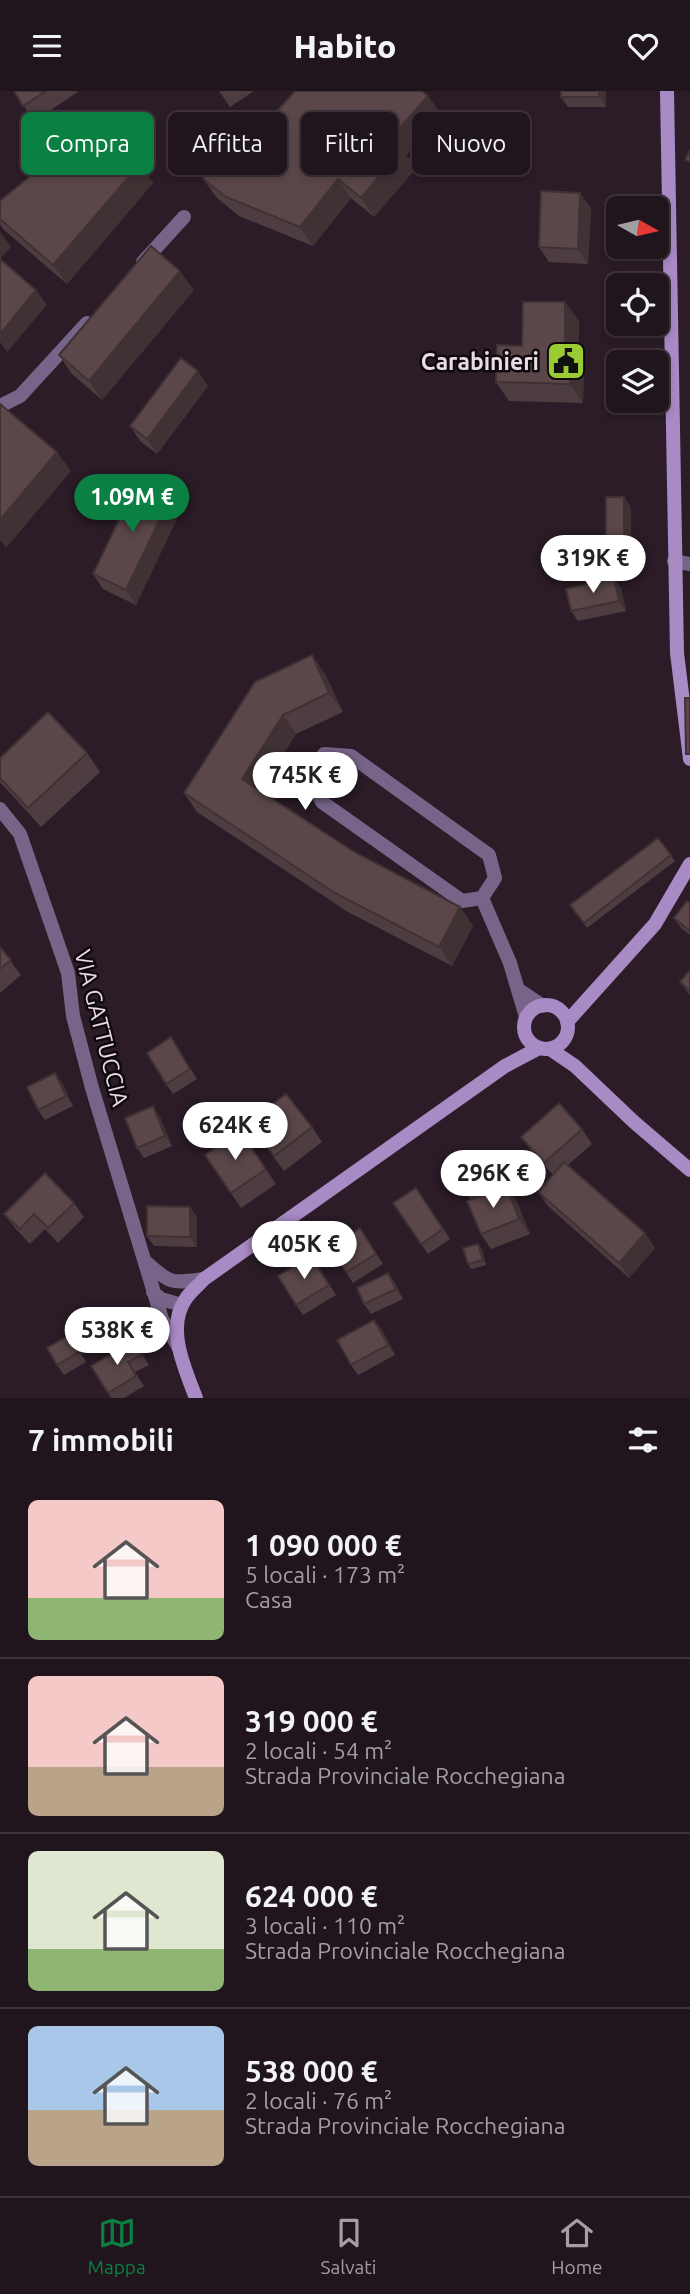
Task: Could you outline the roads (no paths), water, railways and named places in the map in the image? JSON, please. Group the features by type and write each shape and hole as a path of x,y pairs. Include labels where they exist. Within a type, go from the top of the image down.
{"main road":[{"path":"667,91 677,653 690,759"},
{"path":"690,864 655,925 601,986 558,1009 542,1006 533,1009 526,1017 524,1030 526,1037 575,1066 690,1170"},
{"path":"567,1022 590,994"},
{"path":"196,1398 180,1350 178,1322 182,1305 204,1279 505,1066 561,1043 568,1031 567,1022 558,1009"},
{"path":"505,1066 526,1037"},
{"path":"566,1038 575,1066"}],"street":[{"path":"129,277 184,217"},
{"path":"0,406 20,396 93,317"},
{"path":"674,561 690,564"},
{"path":"324,754 351,755 489,855 495,878 482,898 462,901 322,802 309,775 324,754"},
{"name":"VIA GATTUCCIA","path":"0,809 20,834 68,973 73,1016 92,1089 162,1319 180,1350"},
{"path":"482,898 510,963 526,1017"},
{"path":"518,989 542,1006"},
{"path":"147,1263 164,1279 170,1281 204,1279"},
{"path":"153,1292 160,1299 182,1305"}],"place":[{"name":"Carabinieri","path":"566,361"}]}
